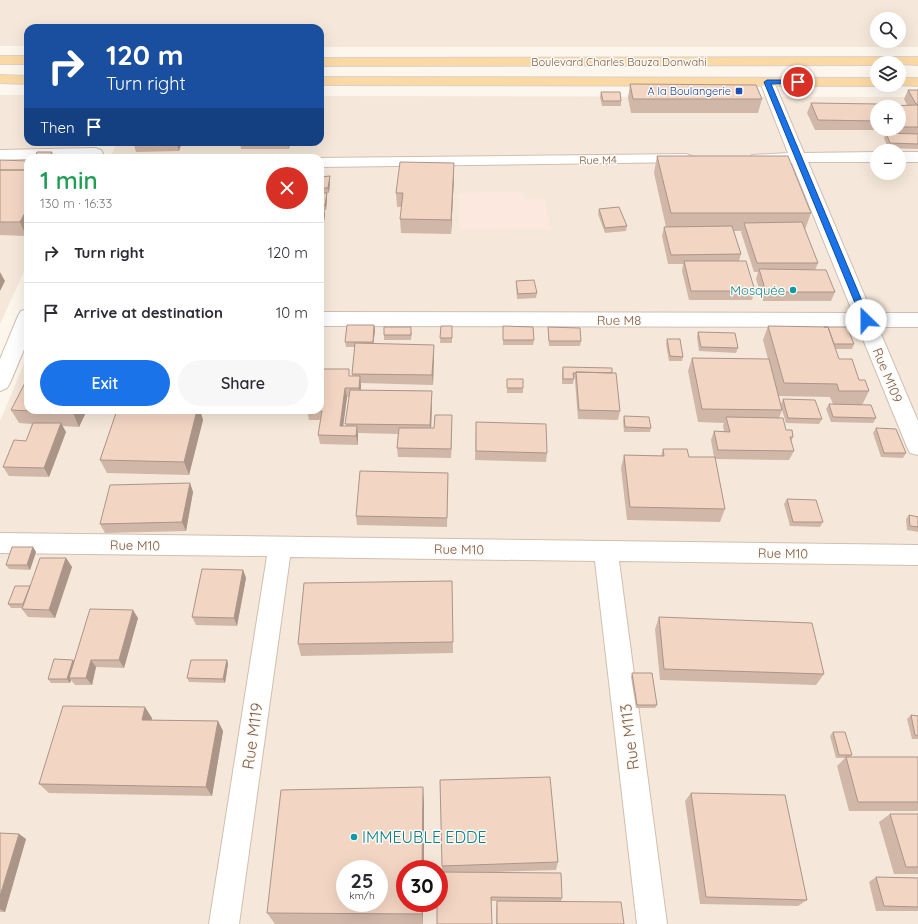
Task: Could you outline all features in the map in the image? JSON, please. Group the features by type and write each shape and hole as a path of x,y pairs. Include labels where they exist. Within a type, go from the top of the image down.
{"main road":[{"path":"0,60 24,60"},
{"name":"Boulevard Charles Bauza Donwahi","path":"324,62 918,61"},
{"path":"0,80 24,80"},
{"name":"Boulevard Charles Bauza Donwahi","path":"324,80 870,82"},
{"path":"906,82 918,82"}],"street":[{"name":"Rue M109","path":"767,82 797,158 918,447"},
{"path":"0,155 96,151"},
{"path":"742,158 870,157"},
{"path":"906,157 918,157"},
{"name":"Rue M4","path":"324,162 702,158"},
{"name":"Rue M8","path":"324,319 918,320"},
{"path":"0,383 24,326"},
{"name":"Rue M10","path":"0,543 918,555"},
{"name":"Rue M119","path":"224,924 280,547"},
{"name":"Rue M113","path":"606,550 652,924"}],"shaded area":[{"path":"0,0 918,0 918,47 906,47 906,12 870,12 870,47 324,47 324,24 24,24 24,46 0,46"},
{"path":"0,95 24,95 24,146 80,146 77,154 24,154 24,272 0,324"},
{"path":"324,96 918,97 918,924 0,924 0,421 24,364 24,414 324,414 324,154 112,154 115,146 324,146"},
{"path":"523,192 525,199 545,199 550,229 460,230 458,193"}],"building":[{"path":"630,84 756,85 762,99 633,99"},
{"path":"908,90 918,90 918,104 916,104"},
{"path":"601,92 620,92 621,101 603,101"},
{"path":"811,103 870,104 870,121 818,120"},
{"path":"906,105 918,105 918,127 906,127"},
{"path":"906,134 918,134 918,144 890,143 887,136 906,136"},
{"path":"37,152 52,152 51,154 36,154"},
{"path":"657,156 788,156 811,213 671,213"},
{"path":"0,160 24,161 24,170 0,170"},
{"path":"400,162 454,163 451,220 400,219 403,193 396,193"},
{"path":"0,170 24,170 24,214 20,222 0,222"},
{"path":"330,176 328,188 324,188 324,177"},
{"path":"324,193 327,193 325,205"},
{"path":"619,207 627,226 605,228 599,209"},
{"path":"802,222 818,263 757,263 744,223"},
{"path":"732,226 741,254 671,255 664,227"},
{"path":"684,261 746,261 755,291 691,291"},
{"path":"759,269 826,270 835,292 766,292"},
{"path":"534,280 537,293 518,294 516,281"},
{"path":"347,325 374,325 373,342 345,342"},
{"path":"441,326 452,326 452,338 440,338"},
{"path":"503,326 533,327 534,340 503,340"},
{"path":"768,326 828,327 839,359 852,359 859,380 865,380 869,391 839,391 837,384 784,383"},
{"path":"384,327 411,327 411,335 384,335"},
{"path":"548,327 580,328 581,341 549,341"},
{"path":"828,327 847,327 854,344 834,344"},
{"path":"698,332 735,333 738,348 701,347"},
{"path":"667,339 680,339 683,357 670,356"},
{"path":"355,343 434,345 432,375 352,374"},
{"path":"692,358 769,359 782,410 702,409"},
{"path":"563,367 612,368 612,373 576,372 573,373 574,379 563,379"},
{"path":"324,369 349,369 349,376 360,376 359,388 345,388 340,426 357,426 356,436 318,435 322,414 324,414"},
{"path":"576,372 616,373 620,411 579,410"},
{"path":"507,379 523,379 523,388 507,388"},
{"path":"24,385 24,411 11,410"},
{"path":"350,390 432,391 430,425 345,424"},
{"path":"783,399 815,400 822,419 788,418"},
{"path":"829,404 871,405 876,418 833,417"},
{"path":"116,414 196,414 184,462 100,460"},
{"path":"435,415 452,415 451,449 397,448 399,428 434,428"},
{"path":"624,416 649,417 651,428 625,427"},
{"path":"726,417 783,418 786,430 792,430 793,437 790,437 794,451 718,450 714,431 730,432"},
{"path":"476,422 546,424 547,453 476,451"},
{"path":"33,423 61,423 44,468 3,467 14,440 26,441"},
{"path":"876,428 896,429 906,453 884,453"},
{"path":"663,449 687,449 689,457 715,457 725,509 630,507 624,455 664,456"},
{"path":"360,471 448,473 447,518 356,516"},
{"path":"190,483 182,522 100,524 110,485"},
{"path":"787,499 816,500 823,522 793,522"},
{"path":"909,515 918,517 918,527 910,526"},
{"path":"12,547 33,547 27,565 6,565"},
{"path":"40,558 66,558 49,610 22,609"},
{"path":"202,569 243,570 234,618 192,617"},
{"path":"452,581 453,642 298,644 304,583"},
{"path":"15,586 30,586 23,604 8,604"},
{"path":"90,609 133,610 119,660 91,660 86,678 69,678"},
{"path":"659,617 812,623 824,674 664,669"},
{"path":"54,659 73,660 67,679 48,679"},
{"path":"191,660 227,660 223,679 187,678"},
{"path":"632,673 652,673 657,705 637,705"},
{"path":"63,706 145,707 142,720 218,721 206,787 39,784"},
{"path":"911,715 918,716 918,736 915,735"},
{"path":"833,732 845,732 852,755 839,755"},
{"path":"846,757 918,757 918,802 858,802"},
{"path":"550,777 558,862 448,866 448,860 442,860 440,780"},
{"name":"IMMEUBLE EDDE","path":"423,787 422,860 396,860 396,912 422,912 422,914 267,913 281,790"},
{"path":"691,793 785,795 807,900 706,897"},
{"path":"890,814 918,814 918,867 906,867"},
{"path":"0,833 19,834 0,896"},
{"path":"448,872 561,873 562,898 491,897 492,924 437,924 437,912 448,912"},
{"path":"876,877 918,878 918,907 884,906"},
{"path":"497,901 621,902 624,924 497,924"}],"place":[{"name":"A la Boulangerie","path":"739,91"},
{"name":"Mosquée","path":"793,290"},
{"name":"IMMEUBLE EDDE","path":"354,837"}],"route":[{"path":"798,82 767,82 797,158 866,320"}]}
